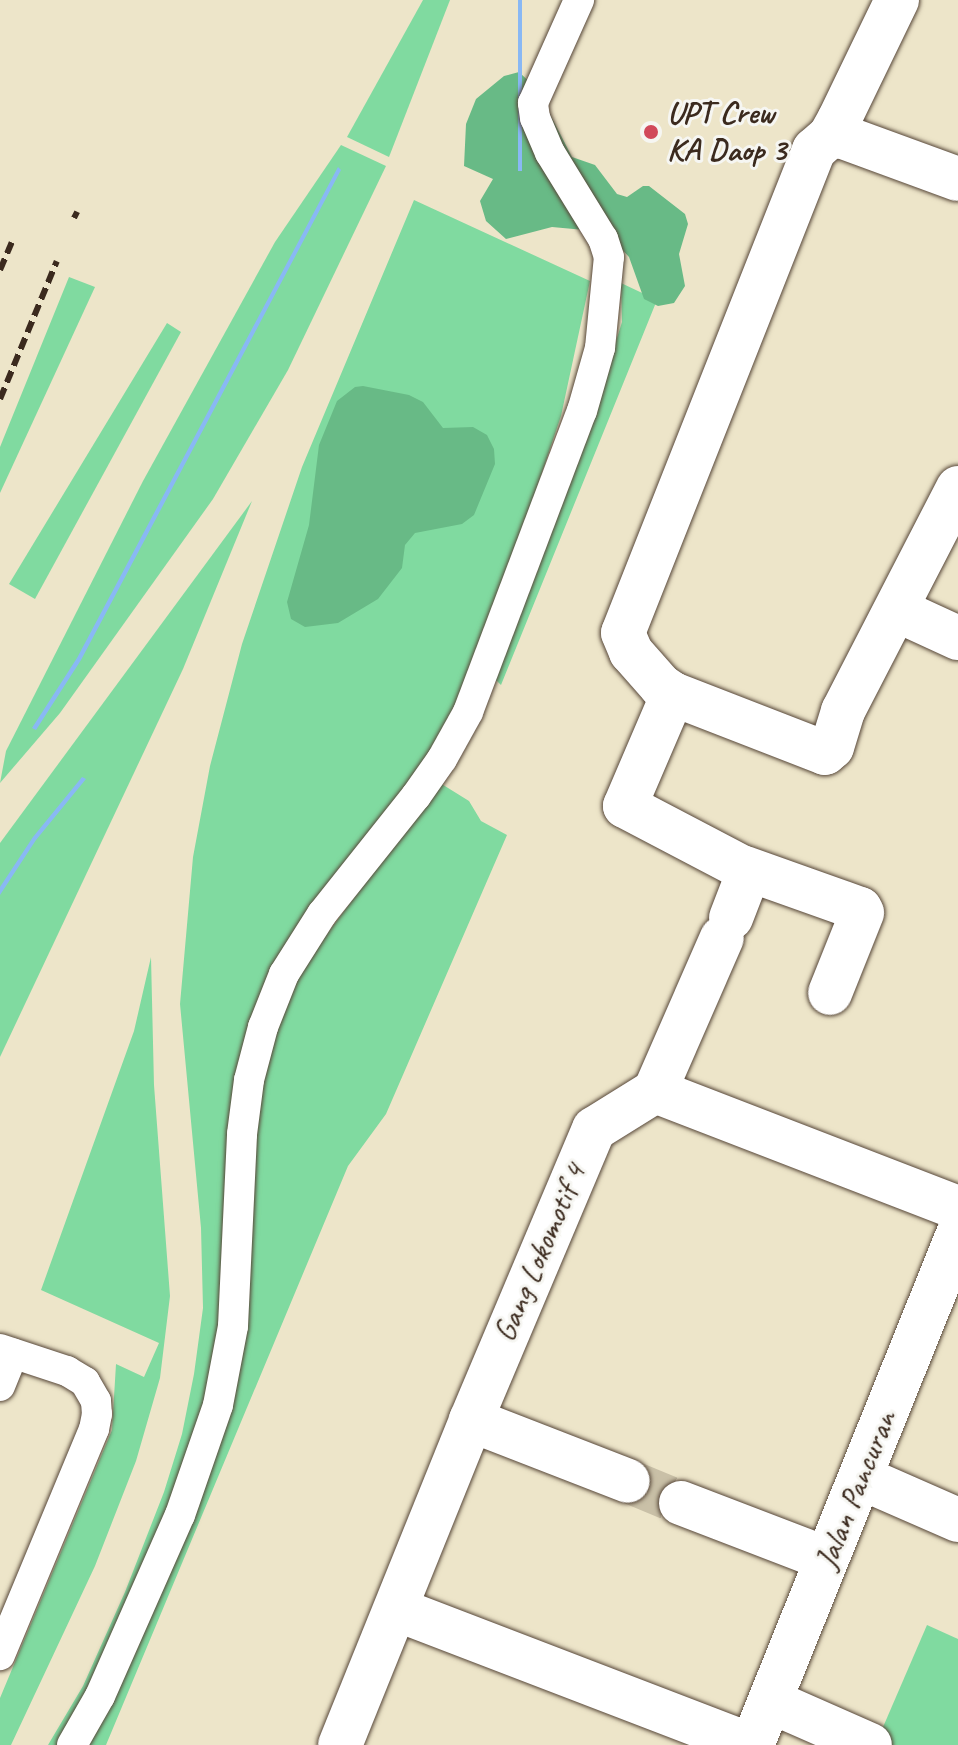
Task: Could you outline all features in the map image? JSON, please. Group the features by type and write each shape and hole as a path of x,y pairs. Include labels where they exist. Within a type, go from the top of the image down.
{"street":[{"path":"897,0 830,136 814,150 623,633 631,652 661,686 673,694 825,753 832,747 843,711 958,488"},
{"path":"830,136 843,137 958,179"},
{"path":"897,610 958,638"},
{"path":"673,694 625,806 745,868 860,909 862,913 830,993"},
{"path":"745,868 748,875 655,1091 958,1208"},
{"name":"Gang Lokomotif 4","path":"340,1745 589,1136 594,1129 655,1091"},
{"name":"Jalan Pancuran","path":"751,1745 862,1478 958,1234"},
{"path":"471,1420 628,1481"},
{"path":"862,1478 958,1520"},
{"path":"681,1503 827,1559"},
{"path":"396,1609 751,1745"},
{"path":"770,1701 870,1745"}],"lane":[{"path":"72,1745 100,1696 180,1515 218,1405 233,1326 242,1134 249,1080 263,1027 284,974 322,914 425,784 468,712 582,411 600,348 609,257 603,239 550,153 535,118 533,103 579,0"},
{"path":"0,1386 7,1351 67,1371 85,1382 96,1401 97,1414 94,1429 0,1655"}],"green space":[{"path":"423,0 450,0 389,157 347,137"},
{"path":"519,72 537,89 572,157 595,165 617,194 627,197 643,186 649,186 685,214 688,224 679,254 685,286 674,303 658,306 644,299 629,257 606,232 552,227 506,239 486,221 480,201 493,179 464,166 466,124 476,99 504,76"},
{"path":"341,145 386,166 288,370 213,499 60,713 0,783 6,751 143,481 275,242"},
{"path":"414,200 590,281 561,416 517,547 441,742 273,969 210,1397 178,1499 60,1745 48,1745 83,1686 125,1592 164,1492 182,1434 194,1374 203,1308 201,1228 180,1004 193,857 210,766 242,644 302,467"},
{"path":"69,277 95,287 0,493 0,447"},
{"path":"621,283 657,300 501,685 494,678 600,392 622,322"},
{"path":"167,323 181,332 35,599 9,584"},
{"path":"355,387 409,395 423,402 443,428 473,427 487,435 494,449 495,464 474,515 462,524 415,533 405,545 402,568 378,599 338,623 305,627 291,619 287,602 309,525 319,445 337,401"},
{"path":"252,501 183,669 0,1057 0,843"},
{"path":"440,783 469,801 481,821 507,835 386,1114 348,1166 106,1745 83,1745 249,1306 254,1143 268,1051 303,966"},
{"path":"151,957 154,1085 170,1296 160,1378 136,1461 95,1566 11,1745 0,1745 0,1698 112,1430 116,1364 144,1377 159,1343 41,1290 134,1031"},
{"path":"927,1625 958,1639 958,1745 886,1745 877,1741"}],"water":[{"path":"518,0 522,0 522,171 518,171"},
{"path":"338,167 341,170 81,660 36,730 32,728 77,658"},
{"path":"82,777 86,779 36,840 0,895 0,887 33,837"}],"tunnel":[{"path":"628,1481 681,1503"}],"railway":[{"path":"74,218 77,212"},
{"path":"0,270 12,242"},
{"path":"0,399 57,261"}],"place":[{"name":"UPT Crew KA Daop 3","path":"651,132"}]}
